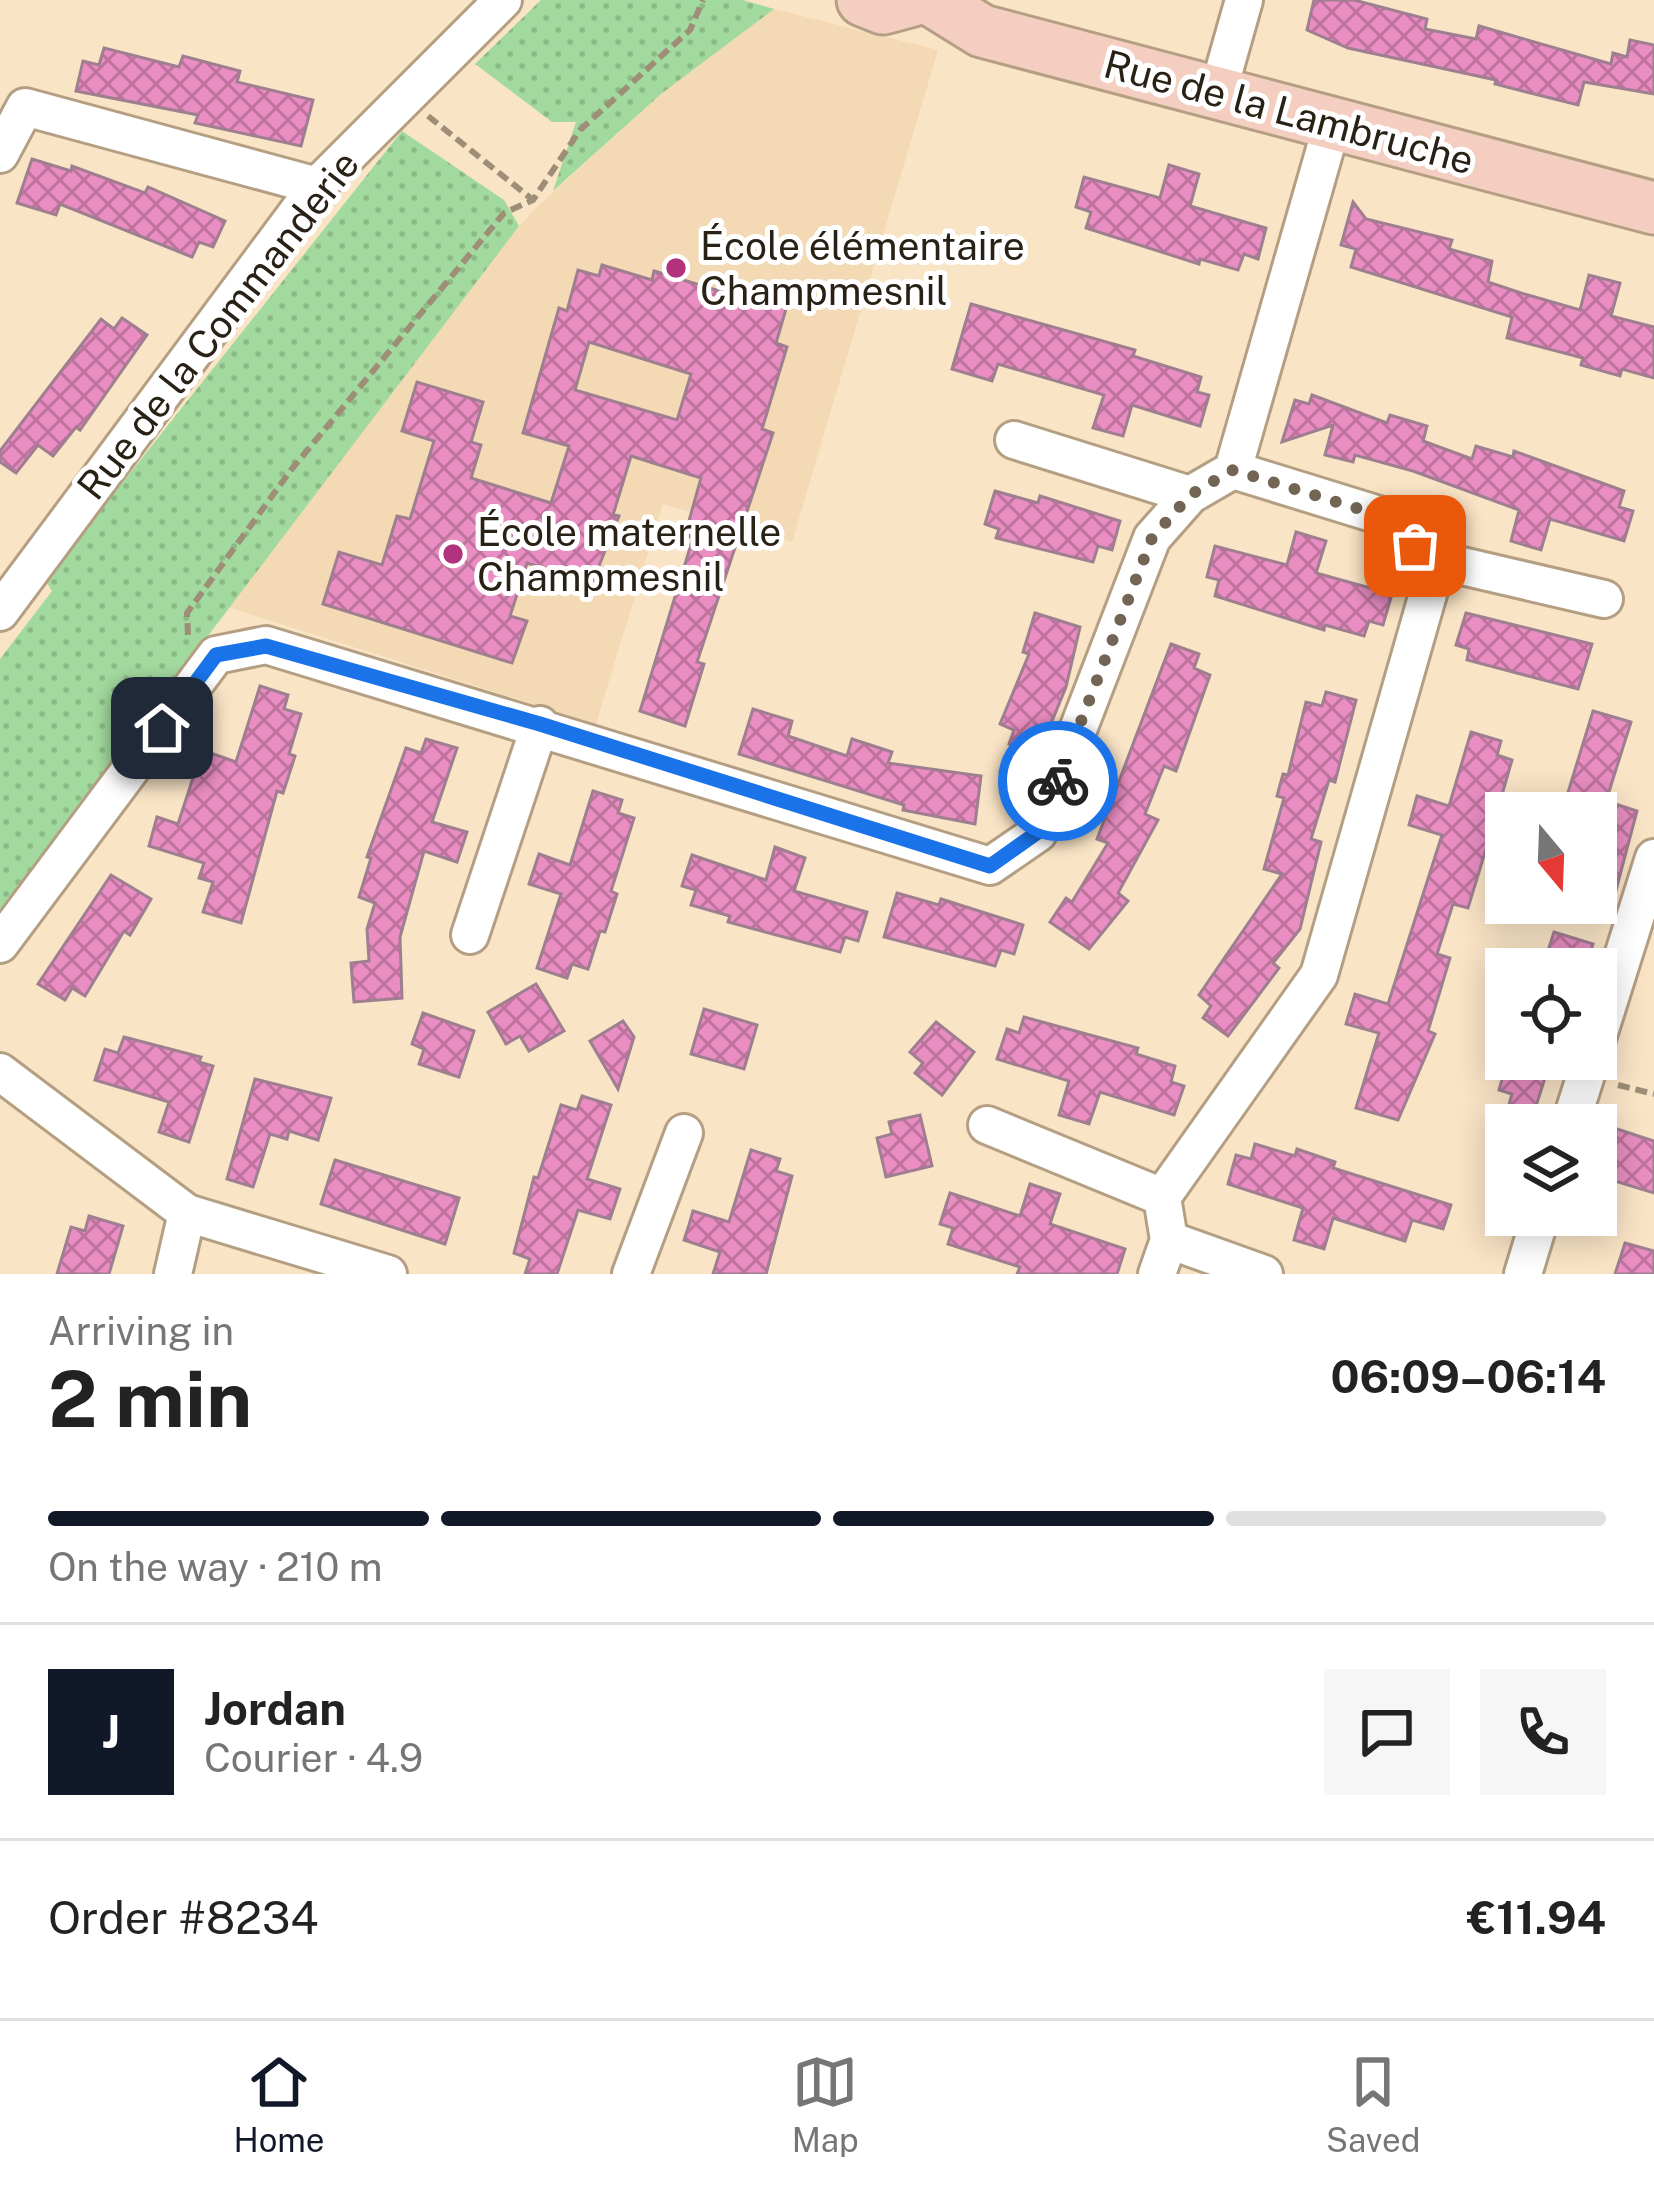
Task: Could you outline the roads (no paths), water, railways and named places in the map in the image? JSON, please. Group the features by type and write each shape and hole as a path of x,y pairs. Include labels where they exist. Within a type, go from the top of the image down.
{"street":[{"name":"Rue de la Commanderie","path":"0,612 317,186 503,0"},
{"path":"863,0 883,8 914,0"},
{"name":"Rue de la Lambruche","path":"932,0 982,31 1654,208"},
{"path":"1218,92 1244,0"},
{"path":"0,154 25,106 317,186"},
{"path":"0,944 216,655 266,646 540,724 990,866 1038,832 1152,538 1190,495 1233,470 1332,125"},
{"path":"1014,440 1190,495"},
{"path":"1233,470 1395,520 1435,573"},
{"path":"1435,573 1462,566 1604,599"},
{"path":"1264,1274 1163,1257 1162,1197 1319,975 1435,573"},
{"path":"470,935 540,724"},
{"path":"1617,975 1654,858"},
{"path":"0,1072 187,1213 388,1274"},
{"path":"986,1125 1162,1197"},
{"path":"631,1274 684,1133"},
{"path":"173,1274 187,1213"},
{"path":"1523,1274 1535,1236"}],"place":[{"name":"École élémentaire Champmesnil","path":"676,268"},
{"name":"École maternelle Champmesnil","path":"453,554"}]}
